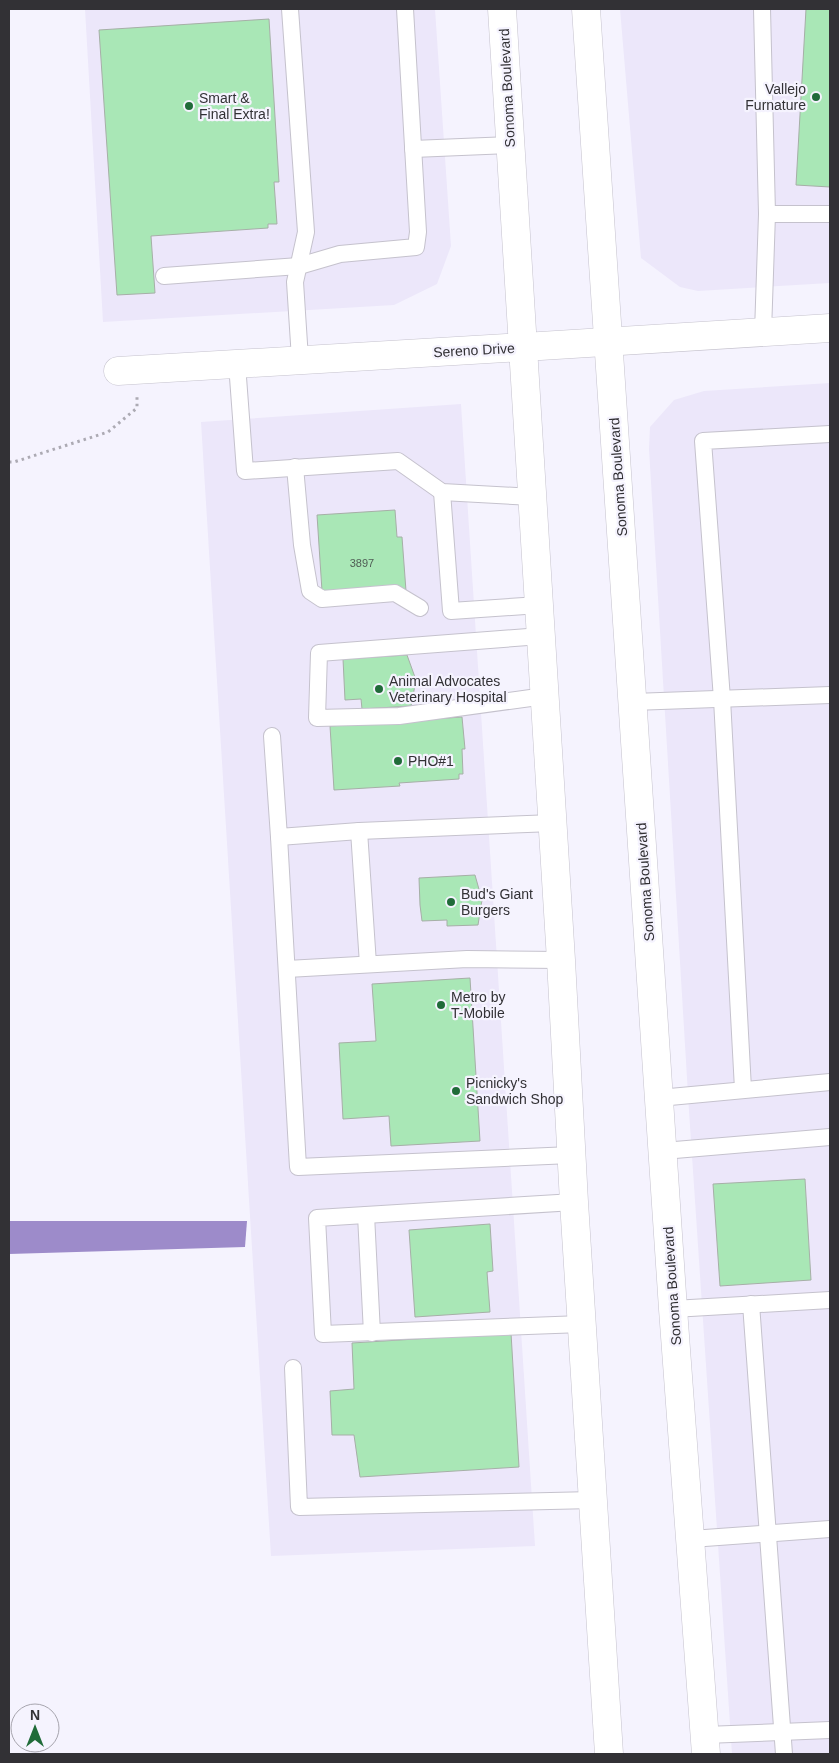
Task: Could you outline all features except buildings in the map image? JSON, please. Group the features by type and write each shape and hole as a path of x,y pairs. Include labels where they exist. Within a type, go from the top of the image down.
{"main road":[{"name":"Sonoma Boulevard","path":"502,9 609,1754"},
{"name":"Sonoma Boulevard","path":"586,9 673,1309 706,1744"},
{"name":"Sereno Drive","path":"129,371 300,359 830,328"}],"lane":[{"path":"290,9 306,232 295,282 300,359"},
{"path":"164,276 299,266 340,254 416,247 418,232 405,9"},
{"path":"762,9 766,214 763,332"},
{"path":"413,149 510,145"},
{"path":"766,214 830,214"},
{"path":"237,364 245,471 398,461 442,492 533,497"},
{"path":"743,1090 722,699 703,441 830,434"},
{"path":"295,467 302,545 310,591 322,599 395,593 420,608"},
{"path":"442,492 451,611 539,605"},
{"path":"541,636 319,653 317,718 399,716 545,696"},
{"path":"633,702 830,695"},
{"path":"272,736 298,1167 571,1155"},
{"path":"278,837 359,831 553,823"},
{"path":"359,831 368,964"},
{"path":"287,969 467,959 561,960"},
{"path":"659,1098 830,1082"},
{"path":"663,1151 830,1137 830,1143"},
{"path":"574,1202 317,1218 323,1334 582,1324"},
{"path":"366,1214 372,1332"},
{"path":"673,1309 830,1300"},
{"path":"751,1304 784,1754"},
{"path":"293,1368 299,1507 592,1500"},
{"path":"691,1539 830,1529"},
{"path":"706,1744 782,1732 830,1730"}],"path":[{"path":"9,462 108,432 137,408 129,371"}],"shaded area":[{"path":"85,9 435,9 451,246 437,284 394,305 103,322"},
{"path":"620,9 830,9 830,283 698,291 680,287 641,258"},
{"path":"830,383 830,1754 732,1754 689,1111 649,449 650,427 674,400 704,391"},
{"path":"461,404 535,1546 271,1556 201,422"},
{"path":"9,1221 247,1221 245,1247 9,1254"}],"place":[{"name":"Vallejo Furnature","path":"816,97"},
{"name":"Smart & Final Extra!","path":"189,106"},
{"name":"Animal Advocates Veterinary Hospital","path":"379,689"},
{"name":"PHO#1","path":"398,761"},
{"name":"Bud's Giant Burgers","path":"451,902"},
{"name":"Metro by T-Mobile","path":"441,1005"},
{"name":"Picnicky's Sandwich Shop","path":"456,1091"}]}
